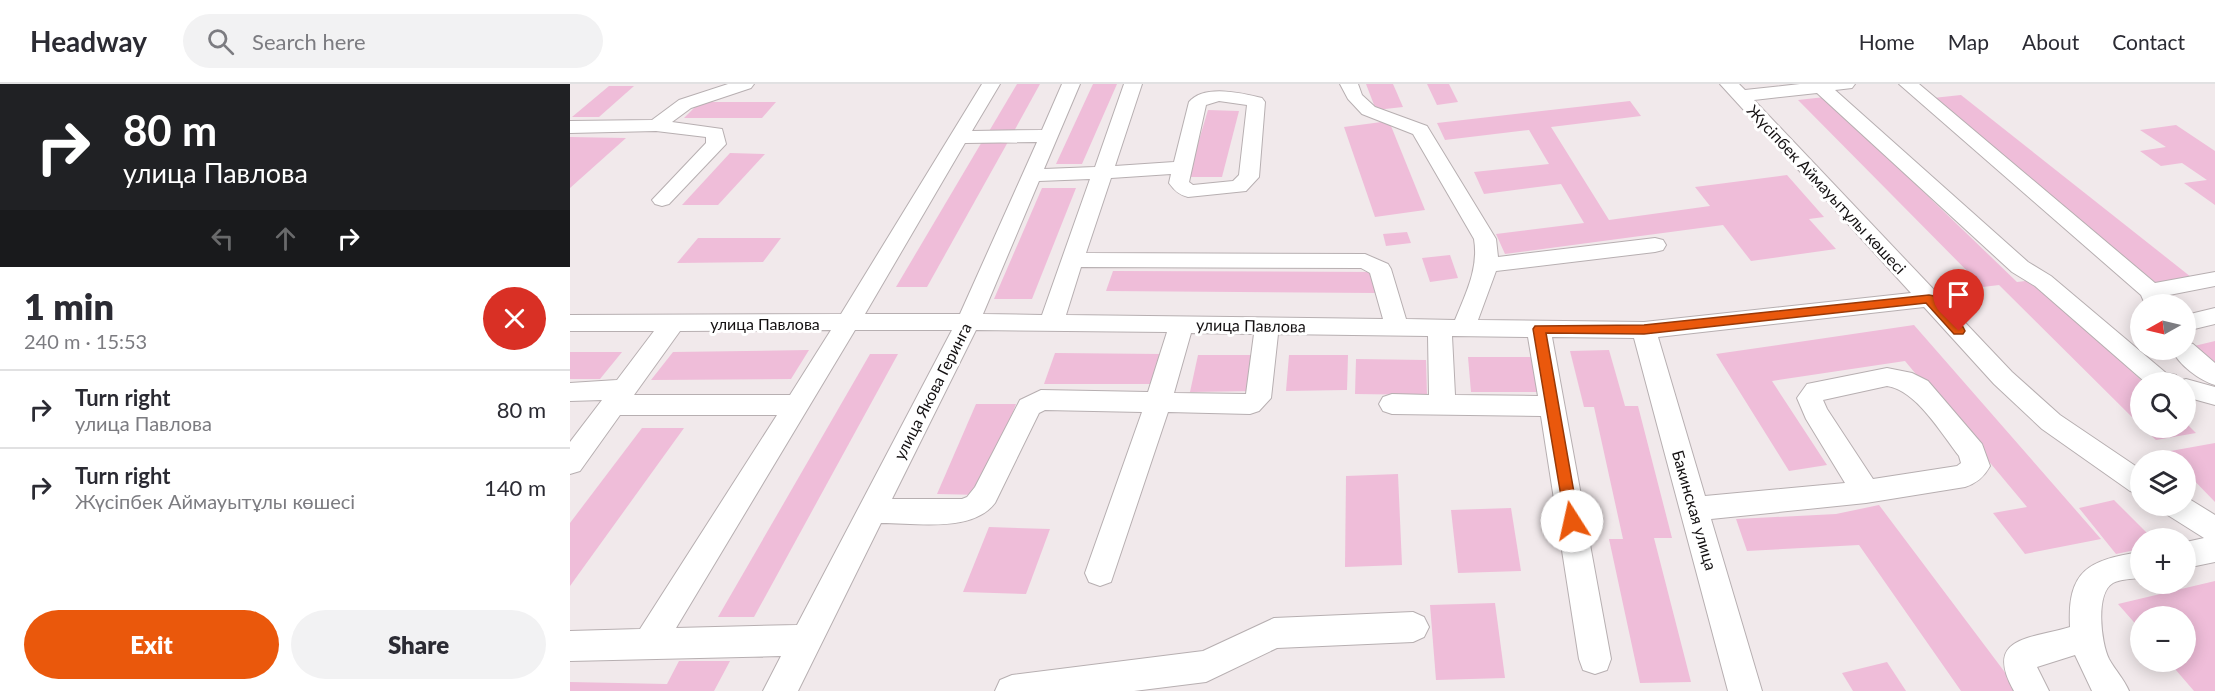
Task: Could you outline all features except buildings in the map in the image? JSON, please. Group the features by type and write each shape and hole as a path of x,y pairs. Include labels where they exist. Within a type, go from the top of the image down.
{"street":[{"path":"656,125 685,105 745,84"},
{"path":"649,644 848,323 991,84"},
{"name":"улица Якова Геринга","path":"780,691 968,322 1071,84"},
{"path":"1051,323 1133,84"},
{"path":"1349,84 1360,106 1369,112 1406,123 1420,130 1485,239 1489,253 1487,265 1452,328 1442,405"},
{"path":"1735,90 1846,84"},
{"path":"1908,84 2148,294"},
{"path":"1821,87 2020,267 2043,281 2149,372"},
{"name":"Жүсіпбек Аймауытұлы көшесі","path":"1735,90 2003,378 2051,422 2130,476"},
{"path":"1210,96 1235,96 1256,102 1249,177 1239,187 1188,192 1179,183 1183,167 1198,102 1210,96"},
{"path":"570,127 656,125 715,133 716,144 662,200"},
{"path":"959,138 1048,136"},
{"path":"1031,175 1183,167"},
{"path":"1487,265 1655,245"},
{"path":"1072,260 1365,261 1380,269 1397,327"},
{"path":"2166,294 2215,279"},
{"name":"улица Павлова","path":"570,323 968,322 1644,330 1929,299"},
{"path":"2196,321 2215,316"},
{"path":"575,450 672,324"},
{"path":"1100,573 1158,402 1181,325"},
{"path":"871,511 964,511 976,505 985,495 1029,407 1041,400 1250,404 1258,398 1267,326"},
{"path":"1539,329 1595,659"},
{"name":"Бакинская улица","path":"1644,330 1745,691"},
{"path":"2193,360 2215,376"},
{"path":"1694,509 1866,492 1965,476 1976,466 1972,452 1919,388 1903,379 1887,377 1816,390 1810,398 1815,412 1866,492"},
{"path":"2196,391 2215,396"},
{"path":"570,392 618,397 797,405"},
{"path":"1392,404 1552,406"},
{"path":"2192,516 2215,530"},
{"path":"2196,553 2215,549"},
{"path":"2112,691 2094,666 2086,637 2086,606 2092,583 2102,573 2130,567"},
{"path":"1012,691 1206,666 1274,633 1413,627"},
{"path":"2032,691 2021,672 2019,660 2025,654 2086,637"},
{"path":"570,646 806,640"}],"route":[{"path":"1572,521 1539,329 1644,330 1929,299 1959,331"}]}
